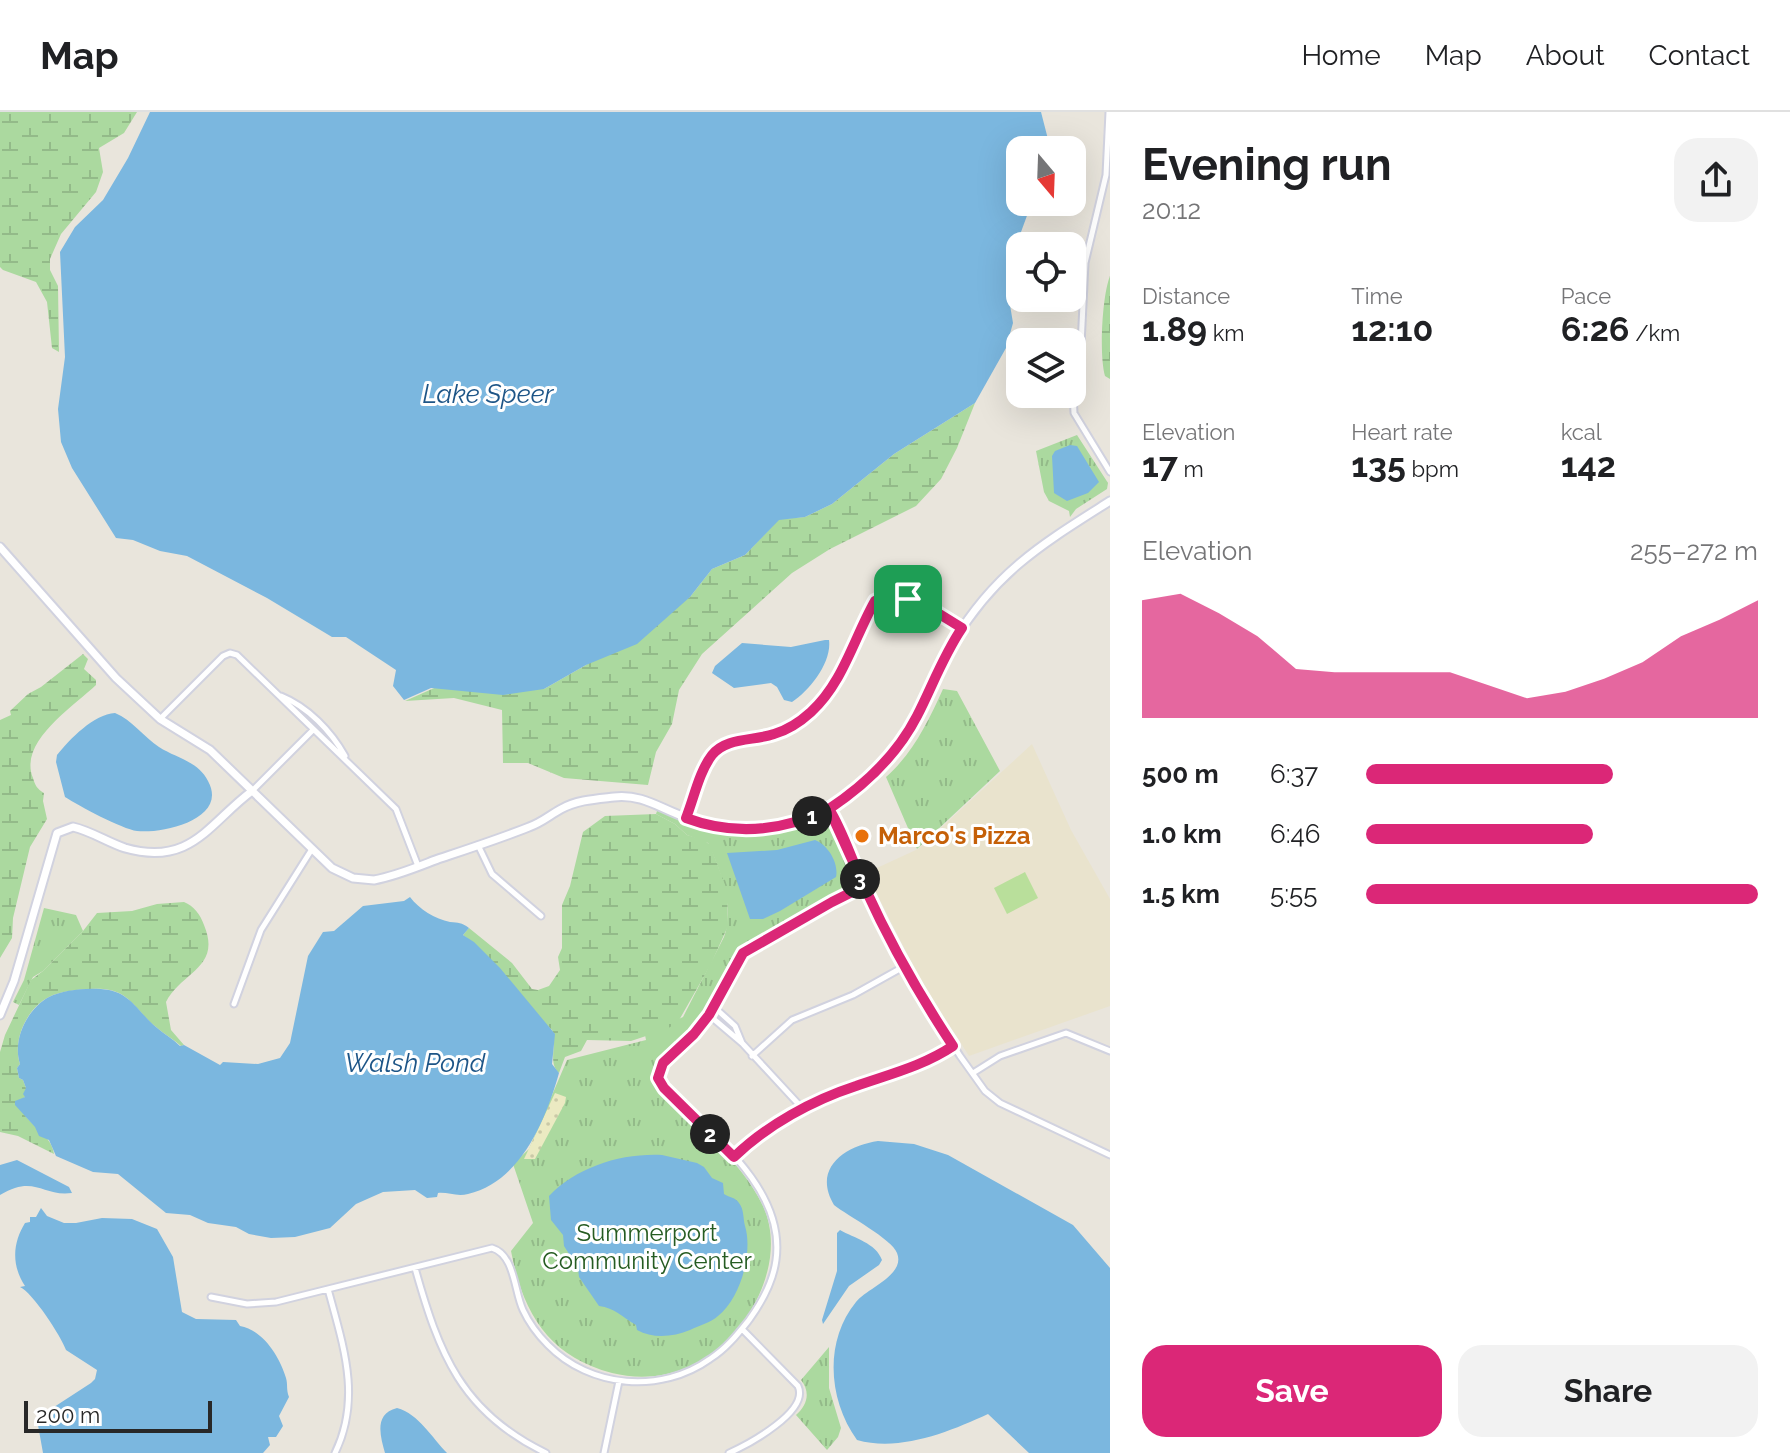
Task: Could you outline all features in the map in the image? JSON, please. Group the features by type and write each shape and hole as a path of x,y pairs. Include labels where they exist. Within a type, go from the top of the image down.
{"street":[{"path":"1109,112 1106,175 1085,263 1081,345 1073,393 1074,413 1110,472"},
{"path":"0,547 106,667 160,719 206,746 337,871 361,880 380,879 534,826 571,804 612,797 644,799 686,818 718,827 757,829 789,824 829,809 870,777 900,744 962,628 987,595 1021,560 1047,540 1110,501"},
{"path":"686,818 705,768 715,752 730,743 770,736 788,729 822,702 838,678 859,630 877,599 885,596 914,601 962,628"},
{"path":"160,719 220,658 230,653 240,657 399,812 418,866"},
{"path":"280,695 319,723 347,761"},
{"path":"0,1015 14,981 53,839 59,831 76,827 140,851 172,849 188,844 206,834 313,730"},
{"path":"829,809 905,966 953,1046 994,1100 1110,1155"},
{"path":"478,845 492,874 541,916"},
{"path":"234,1004 261,930 312,849"},
{"path":"211,1297 261,1304 415,1268 485,1248 499,1250 507,1259 522,1308 543,1340 574,1365 619,1381 651,1381 688,1372 719,1353 742,1329 768,1289 777,1245 773,1220 751,1176 664,1088 658,1078 663,1063 709,1015 738,960 747,950 864,886"},
{"path":"752,1056 792,1020 853,995 905,966"},
{"path":"714,1007 735,1026 742,1043"},
{"path":"709,1015 742,1043 803,1109"},
{"path":"973,1073 1000,1056 1066,1033 1110,1051"},
{"path":"734,1157 753,1140 803,1109 836,1093 913,1068 953,1046"},
{"path":"415,1268 438,1344 463,1386 499,1424 546,1453"},
{"path":"328,1289 350,1384 347,1422 335,1453"},
{"path":"729,1453 777,1424 796,1406 801,1395 798,1386 742,1329"},
{"path":"604,1453 619,1381"}],"shaded area":[{"path":"1032,744 1071,830 1110,899 1110,1006 969,1056 921,981 866,873 918,849"}],"green space":[{"path":"0,112 137,112 124,133 99,148 103,172 96,192 61,234 50,259 50,270 58,286 59,352 52,348 47,302 36,282 0,267"},
{"path":"1110,276 1110,379 1105,376 1103,367 1102,341 1103,311"},
{"path":"975,403 941,479 916,506 830,549 792,573 702,654 679,690 672,724 656,752 648,785 564,778 528,763 503,763 502,710 454,698 405,701 441,685 544,689 690,597 712,569 745,555 779,519 805,517 832,504 894,454"},
{"path":"1077,435 1108,483 1107,489 1076,509 1070,517 1069,511 1049,501 1044,492 1036,451"},
{"path":"83,654 88,659 84,669 96,680 96,685 50,726 33,751 30,765 37,787 44,793 47,819 30,847 13,918 12,938 0,958 0,720 11,715 10,711 28,694"},
{"path":"943,689 957,691 1000,771 917,849 886,777 912,747"},
{"name":"Summerport Community Center","path":"658,808 698,825 739,832 781,828 828,816 858,880 854,887 829,897 744,946 699,1021 657,1066 654,1075 658,1090 730,1158 754,1189 770,1228 771,1251 767,1274 758,1297 746,1318 714,1352 695,1364 665,1374 633,1376 612,1373 571,1355 555,1343 531,1312 511,1251 533,1223 513,1164 529,1149 567,1060 646,1040 645,1035 683,1017 724,937 727,901 708,843 687,835 656,814"},
{"path":"656,814 687,835 710,845 727,890 728,926 711,964 678,1022 631,1041 587,1040 581,1051 565,1057 559,1073 553,1058 552,1030 488,957 463,935 469,928 512,963 532,989 549,986 560,970 562,905 570,886 583,832 605,816"},
{"path":"1025,872 1038,898 1007,914 994,888"},
{"path":"184,902 199,914 208,939 208,951 204,960 166,1002 171,1030 184,1045 181,1046 159,1030 117,992 88,989 49,997 34,1009 23,1026 18,1045 20,1064 17,1068 26,1088 25,1097 19,1101 21,1109 48,1139 54,1154 18,1136 0,1132 0,1052 31,980 83,931 97,913 132,911 157,904"},
{"path":"44,908 76,915 83,931 33,977 19,1005 13,1002 24,980"},
{"path":"829,1347 829,1388 841,1428 827,1450 796,1415 806,1399 801,1380"}],"sand":[{"path":"555,1093 566,1097 565,1103 535,1159 524,1159"}],"water":[{"name":"Lake Speer","path":"150,112 1041,112 1047,136 1006,136 1006,216 1027,216 1021,232 1006,232 1006,312 1011,312 1013,323 1012,328 1006,328 1006,348 975,403 894,454 832,504 805,517 779,520 745,555 712,569 690,597 637,644 586,665 544,689 503,695 431,688 404,700 393,686 396,670 346,637 332,637 187,556 116,538 72,468 61,442 58,409 65,357 60,252 75,227 103,200"},
{"path":"1070,445 1077,446 1099,482 1088,493 1067,501 1054,493 1052,456 1055,451"},
{"path":"829,640 829,648 823,666 806,690 792,702 784,700 771,683 734,688 712,673 715,666 742,643 791,647"},
{"path":"115,713 159,747 193,764 204,774 212,794 209,805 201,814 176,827 137,831 111,822 65,797 57,755 91,723"},
{"path":"815,840 832,855 836,877 780,911 763,919 750,919 727,853 777,850"},
{"name":"Walsh Pond","path":"410,897 433,916 469,928 463,935 500,968 555,1034 552,1064 559,1073 547,1110 517,1163 487,1187 464,1195 438,1193 437,1197 427,1198 415,1190 383,1192 356,1204 330,1228 295,1237 271,1238 249,1234 236,1227 208,1223 190,1215 166,1213 118,1174 93,1172 56,1156 49,1140 39,1136 15,1105 15,1101 25,1097 26,1088 17,1068 20,1064 18,1045 23,1026 41,1002 70,990 117,992 180,1046 184,1045 220,1065 223,1062 258,1064 280,1058 290,1043 308,956 323,932 334,931 363,906 404,901"},
{"path":"878,1141 914,1144 948,1155 1073,1225 1110,1268 1110,1453 1029,1453 988,1414 941,1433 907,1442 890,1444 857,1440 840,1407 836,1389 835,1352 839,1334 856,1302 891,1274 898,1261 897,1253 887,1241 834,1205 827,1180 835,1161 844,1154"},
{"path":"662,1155 697,1163 712,1178 723,1183 724,1194 736,1200 742,1208 747,1237 743,1274 726,1308 705,1324 663,1336 637,1330 636,1325 618,1313 599,1306 579,1277 578,1268 564,1246 563,1235 551,1220 549,1196 573,1177 601,1164 631,1156"},
{"path":"17,1160 69,1187 72,1193 22,1186 0,1195 0,1165"},
{"path":"41,1208 47,1216 64,1223 102,1218 132,1219 157,1229 173,1257 182,1312 196,1319 236,1320 240,1326 263,1339 275,1353 283,1370 289,1397 279,1416 283,1426 276,1437 268,1437 270,1445 263,1453 43,1453 38,1425 51,1409 91,1383 97,1370 66,1350 46,1316 20,1287 25,1286 17,1269 15,1253 18,1237 25,1223 30,1222 30,1217 36,1217"},
{"path":"840,1230 870,1245 882,1260 849,1286 823,1324 837,1271 837,1233"},
{"path":"397,1408 419,1421 447,1453 385,1453 380,1426 385,1415"}],"place":[{"name":"Marco's Pizza","path":"862,836"}],"route":[{"path":"908,599 885,596 875,601 841,673 822,702 806,717 770,736 719,748 705,768 686,818 718,827 757,829 789,824 829,809 864,886 743,953 709,1015 659,1070 659,1082 664,1088 734,1157 749,1143 818,1101 913,1068 953,1046 905,966 829,809 870,777 900,744 962,628 928,607 908,599"}]}
